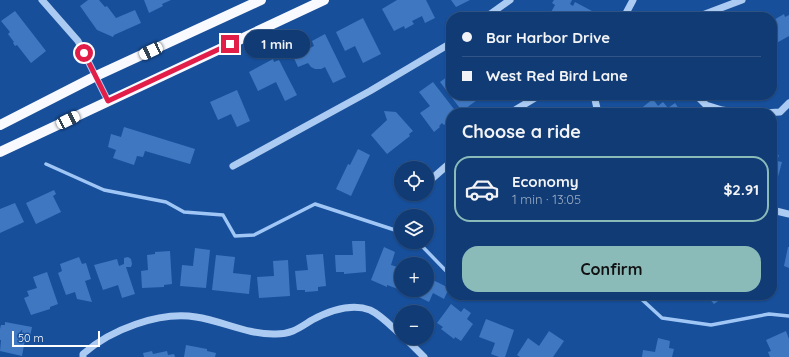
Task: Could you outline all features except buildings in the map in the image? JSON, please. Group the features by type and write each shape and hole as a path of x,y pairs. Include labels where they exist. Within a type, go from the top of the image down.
{"main road":[{"path":"0,125 96,76 261,0"},
{"path":"0,152 324,0"}],"street":[{"path":"493,12 510,0"},
{"path":"627,12 633,0"},
{"path":"710,12 742,0"},
{"path":"44,1 78,41 108,101"},
{"path":"233,166 370,91 446,46"},
{"path":"518,108 532,100"},
{"path":"701,100 706,105 716,108"},
{"path":"777,112 780,112 789,103"},
{"path":"434,177 446,166"},
{"path":"777,211 789,214"},
{"path":"83,357 84,354 96,344 113,334 133,326 172,315 196,317 248,331 286,334 297,330 326,313 344,308 359,307 371,310 394,329"},
{"path":"411,345 424,357"}],"waterway":[{"path":"46,164 104,190 166,202 184,212 223,215 235,236 254,235 315,204 394,230"},
{"path":"425,249 446,271"},
{"path":"642,300 662,318 711,325 769,314 789,316"}],"route":[{"path":"84,53 108,101 230,44"}]}
